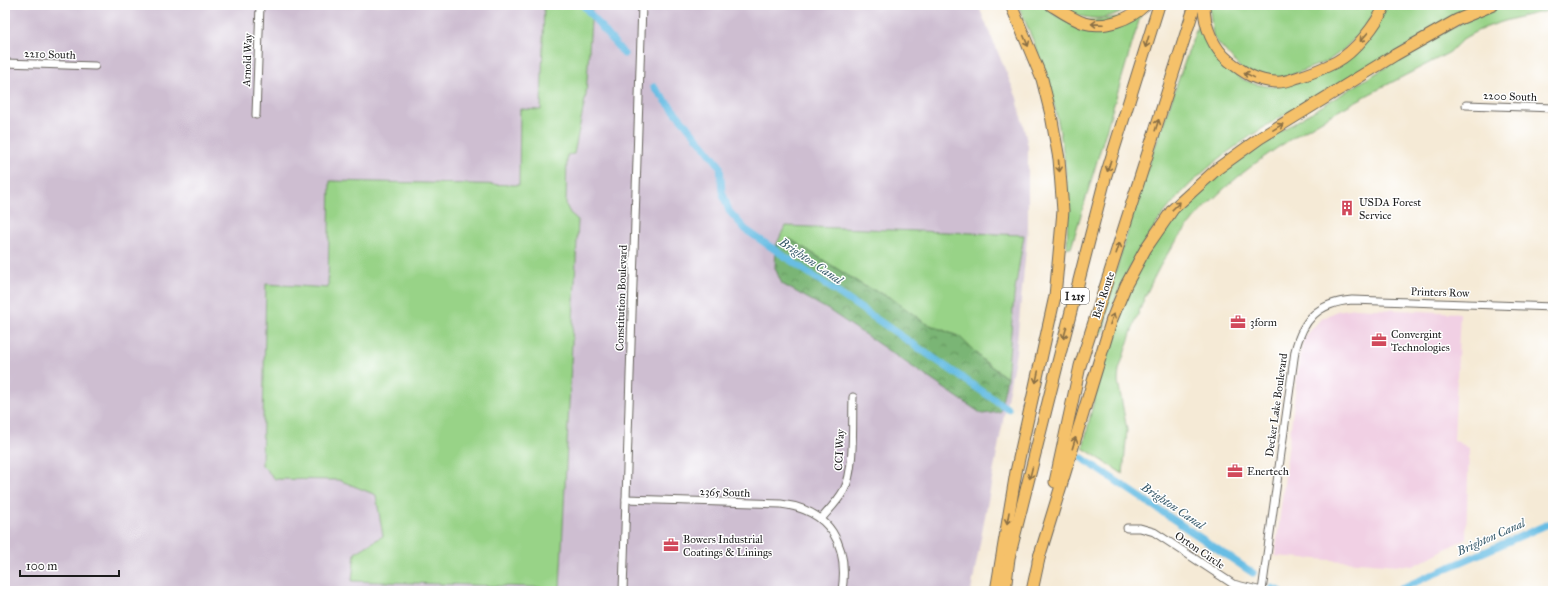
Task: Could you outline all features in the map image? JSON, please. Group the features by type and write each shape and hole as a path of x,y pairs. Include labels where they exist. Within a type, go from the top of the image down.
{"highway":[{"path":"996,591 1016,472 1055,296 1064,211 1059,159 1051,115 1042,79 1011,5"},
{"path":"1051,5 1067,16 1086,23 1105,24 1124,19 1138,12 1145,5"},
{"name":"I 215","path":"1005,591 1011,551 1106,175 1159,5"},
{"name":"Belt Route","path":"1032,591 1080,366 1195,5"},
{"path":"1204,5 1207,27 1221,55 1247,75 1277,83 1316,71 1338,61 1355,47 1372,27 1382,13 1385,5"},
{"path":"1038,561 1112,318 1126,285 1146,248 1173,209 1216,169 1260,138 1440,29 1493,5"}],"street":[{"name":"Arnold Way","path":"256,116 260,5"},
{"name":"Constitution Boulevard","path":"623,591 642,5"},
{"name":"2210 South","path":"5,63 95,66"},
{"name":"2200 South","path":"1466,105 1553,108"},
{"name":"Printers Row","path":"1328,305 1352,300 1553,307"},
{"name":"Decker Lake Boulevard","path":"1262,591 1295,350 1299,334 1308,320 1328,305"},
{"name":"CCI Way","path":"821,519 842,494 848,480 851,466 853,397"},
{"name":"2365 South","path":"626,499 781,504 805,509 821,519"},
{"path":"821,519 834,535 841,551 844,573 842,591"},
{"name":"Orton Circle","path":"1127,528 1140,528 1154,532 1233,584 1262,591"}],"shaded area":[{"path":"5,5 978,5 1017,98 1028,146 1028,228 1016,352 971,591 5,591"},
{"path":"1355,308 1460,313 1454,440 1469,448 1466,538 1413,566 1275,556 1300,354 1305,337 1320,320 1337,311"}],"green space":[{"path":"544,5 592,5 586,95 574,154 567,155 566,205 570,213 578,220 560,588 352,581 355,553 383,536 376,495 339,480 275,479 262,465 266,284 328,288 330,181 519,185 520,109 541,110"},
{"path":"1018,5 1043,5 1055,15 1076,23 1141,14 1071,248 1067,248 1066,183 1059,126 1045,73"},
{"path":"1054,5 1133,5 1112,16 1093,18 1075,14"},
{"path":"1209,5 1378,5 1369,21 1358,35 1343,50 1328,61 1284,78 1267,78 1242,70 1213,37"},
{"path":"1387,5 1483,5 1297,107 1248,138 1201,174 1181,194 1152,230 1128,272 1114,302 1102,334 1097,332 1144,178 1198,24 1202,26 1206,41 1221,63 1242,79 1255,84 1273,87 1340,62"},
{"path":"1505,5 1553,5 1553,10 1508,20 1475,32 1460,42 1450,52 1334,113 1259,161 1225,188 1194,219 1168,253 1152,281 1134,324 1119,370 1118,381 1127,430 1123,474 1083,448 1103,354 1140,263 1177,210 1218,169 1449,29 1477,15"},
{"path":"785,226 1024,235 1014,296 1007,378 985,362 960,337 925,323 891,298 864,286 790,239 776,246"},
{"path":"790,239 864,286 891,298 925,323 960,337 985,362 1007,378 1000,412 982,414 827,309 782,284 775,268 776,246"}],"waterway":[{"name":"Brighton Canal","path":"583,5 624,54"},
{"name":"Brighton Canal","path":"654,87 720,166 722,191 729,211 746,230 1008,409"},
{"name":"Brighton Canal","path":"1082,458 1253,573"},
{"name":"Brighton Canal","path":"1395,591 1553,522"},
{"name":"Brighton Canal","path":"1272,588 1280,591"}],"place":[{"name":"USDA Forest Service","path":"1347,208"},
{"name":"3form","path":"1238,322"},
{"name":"Convergint Technologies","path":"1379,340"},
{"name":"Enertech","path":"1235,471"},
{"name":"Bowers Industrial Coatings & Linings","path":"671,545"}]}
